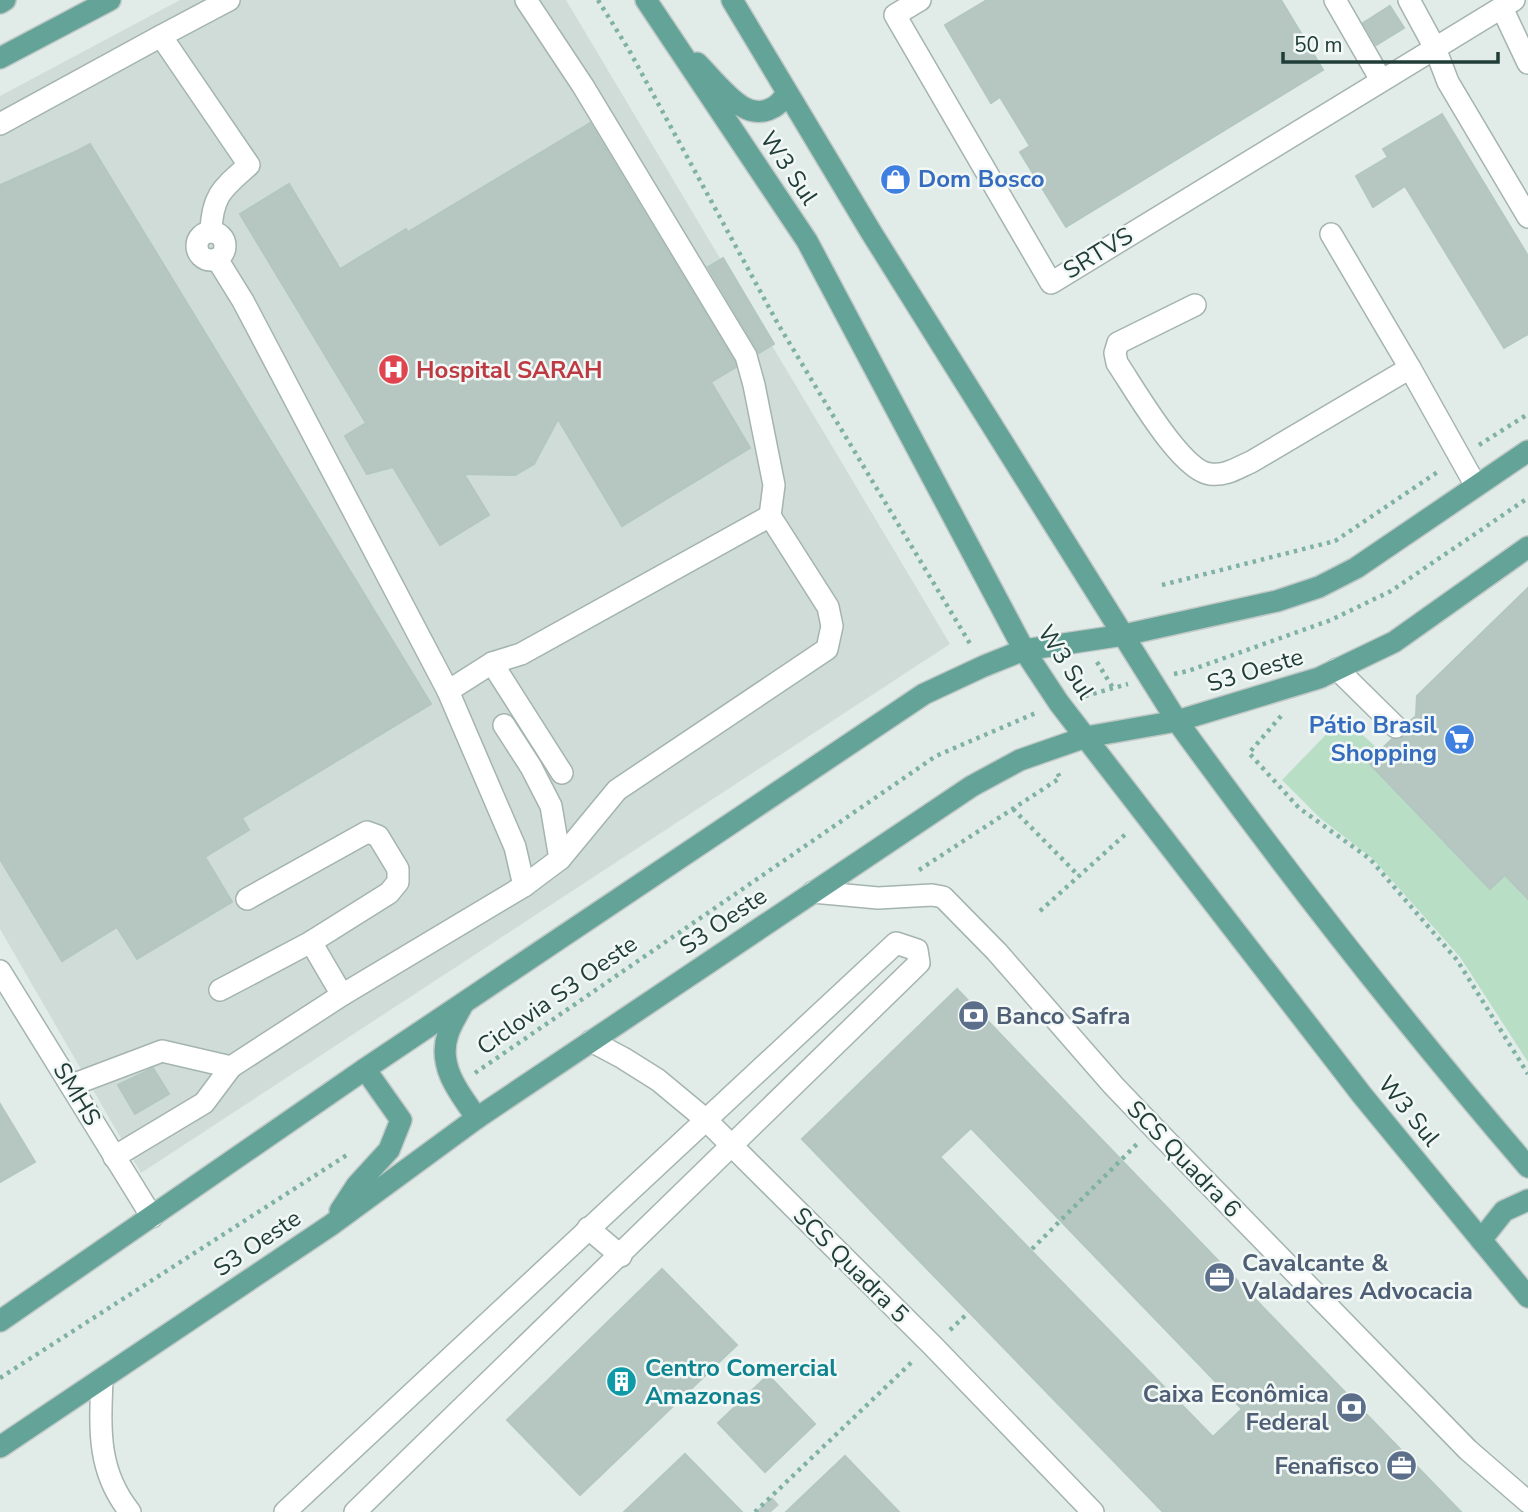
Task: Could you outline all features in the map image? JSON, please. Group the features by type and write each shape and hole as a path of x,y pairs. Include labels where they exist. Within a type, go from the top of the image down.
{"main road":[{"path":"0,3 5,0"},
{"path":"0,58 110,0"},
{"name":"W3 Sul","path":"646,0 807,241 1024,650 1059,703 1362,1095 1528,1297"},
{"name":"W3 Sul","path":"732,0 786,93 1177,722 1410,1025 1528,1167"},
{"path":"668,35 743,107 754,111 771,109 782,103 786,93"},
{"path":"0,1321 365,1069 924,694 1024,650 1124,635 1277,601 1319,587 1356,568 1528,451"},
{"name":"S3 Oeste","path":"0,1447 331,1225 477,1118 972,786 1020,760 1086,737 1177,722 1319,678 1394,642 1528,547"},
{"path":"464,1003 448,1033 444,1055 454,1087 477,1118"},
{"path":"331,1225 357,1185 389,1150 401,1120 365,1069"},
{"path":"1481,1240 1504,1211 1528,1200"}],"street":[{"path":"0,124 229,0"},
{"path":"114,1157 204,1103 232,1067 342,995 524,886 560,859 617,790 827,649 832,626 828,607 770,516 774,485 747,356 583,86 526,0"},
{"name":"SRTVS","path":"920,0 895,15 1051,283 1508,4"},
{"path":"1335,0 1381,80"},
{"path":"1409,0 1435,48 1448,82 1528,217"},
{"path":"1508,4 1528,63"},
{"path":"161,36 249,165 223,189 212,210 211,232 199,239 198,252 208,260 217,259 243,301 448,691 515,848 524,886"},
{"path":"1331,234 1476,486"},
{"path":"1195,305 1118,343 1115,353 1117,363 1165,435 1188,463 1207,474 1225,474 1251,461 1410,368"},
{"path":"448,691 492,663 521,654 770,516"},
{"path":"492,663 562,773"},
{"path":"1337,669 1396,727"},
{"path":"503,725 531,767 551,806 560,859"},
{"path":"220,990 311,942 389,893 398,882 398,869 378,836 367,832 247,899"},
{"name":"SCS Quadra 6","path":"813,892 878,898 921,895 943,897 997,952 1154,1128 1468,1450 1528,1502"},
{"path":"311,942 342,995"},
{"path":"285,1512 896,943 917,950 919,963 355,1512"},
{"name":"SMHS","path":"0,971 152,1217"},
{"name":"SCS Quadra 5","path":"591,1041 658,1080 705,1119 933,1346 1093,1512"},
{"path":"72,1085 162,1051 232,1067"},
{"path":"589,1228 621,1256"},
{"path":"102,1379 105,1470 117,1496 130,1512"}],"path":[{"path":"598,0 629,50 778,324 984,666"},
{"path":"1162,586 1335,541 1528,414"},
{"name":"Ciclovia S3 Oeste","path":"454,1087 936,756 1059,703 1150,678"},
{"path":"1283,713 1249,753 1299,808 1370,859 1457,960 1528,1074"},
{"path":"912,875 1060,778 1028,716"},
{"path":"1013,809 1079,876"},
{"path":"1040,911 1146,816"},
{"path":"1032,1249 1154,1128"},
{"path":"0,1378 354,1150"},
{"path":"755,1512 968,1312"}],"shaded area":[{"name":"Hospital SARAH","path":"180,0 566,0 950,644 141,1173 0,929 0,96"}],"green space":[{"path":"1343,717 1376,747 1495,870 1528,867 1528,1062 1460,957 1373,859 1320,818 1282,780"}],"building":[{"path":"987,0 1281,0 1323,70 1066,227 1020,152 1030,146 1000,97 991,103 945,25"},
{"path":"1390,6 1404,28 1376,45 1363,23"},
{"path":"1442,114 1528,256 1528,334 1504,348 1405,186 1373,207 1356,176 1388,157 1383,149"},
{"path":"590,123 734,361 736,367 711,382 750,448 622,526 558,419 534,464 515,475 464,474 489,515 440,545 393,467 367,474 345,436 366,423 240,214 289,184 340,269 406,229 408,232"},
{"path":"90,144 431,704 242,818 249,830 205,857 232,902 137,959 117,927 62,961 0,859 0,185"},
{"path":"723,258 774,344 759,353 708,267"},
{"name":"Pátio Brasil Shopping","path":"1528,588 1528,899 1505,875 1490,889 1368,762 1392,739 1399,740 1406,736 1408,723 1416,716 1417,696"},
{"path":"957,989 1461,1512 1163,1512 802,1139","holes":["971,1128 1242,1409 1213,1437 940,1157"]},
{"path":"153,1068 169,1094 135,1114 118,1085"},
{"path":"0,1104 35,1162 0,1182"},
{"name":"Centro Comercial Amazonas","path":"662,1269 737,1345 580,1495 507,1420"},
{"path":"768,1375 815,1424 765,1472 718,1423"},
{"path":"685,1454 742,1512 624,1512"},
{"path":"845,1456 899,1512 786,1512"}],"tunnel":[{"path":"764,1504 771,1512"}],"place":[{"name":"Dom Bosco","path":"895,179"},
{"name":"Hospital SARAH","path":"393,370"},
{"name":"Pátio Brasil Shopping","path":"1460,739"},
{"name":"Banco Safra","path":"973,1016"},
{"name":"Cavalcante & Valadares Advocacia","path":"1219,1277"},
{"name":"Centro Comercial Amazonas","path":"622,1382"},
{"name":"Caixa Econômica Federal","path":"1352,1408"},
{"name":"Fenafisco","path":"1402,1466"}]}
